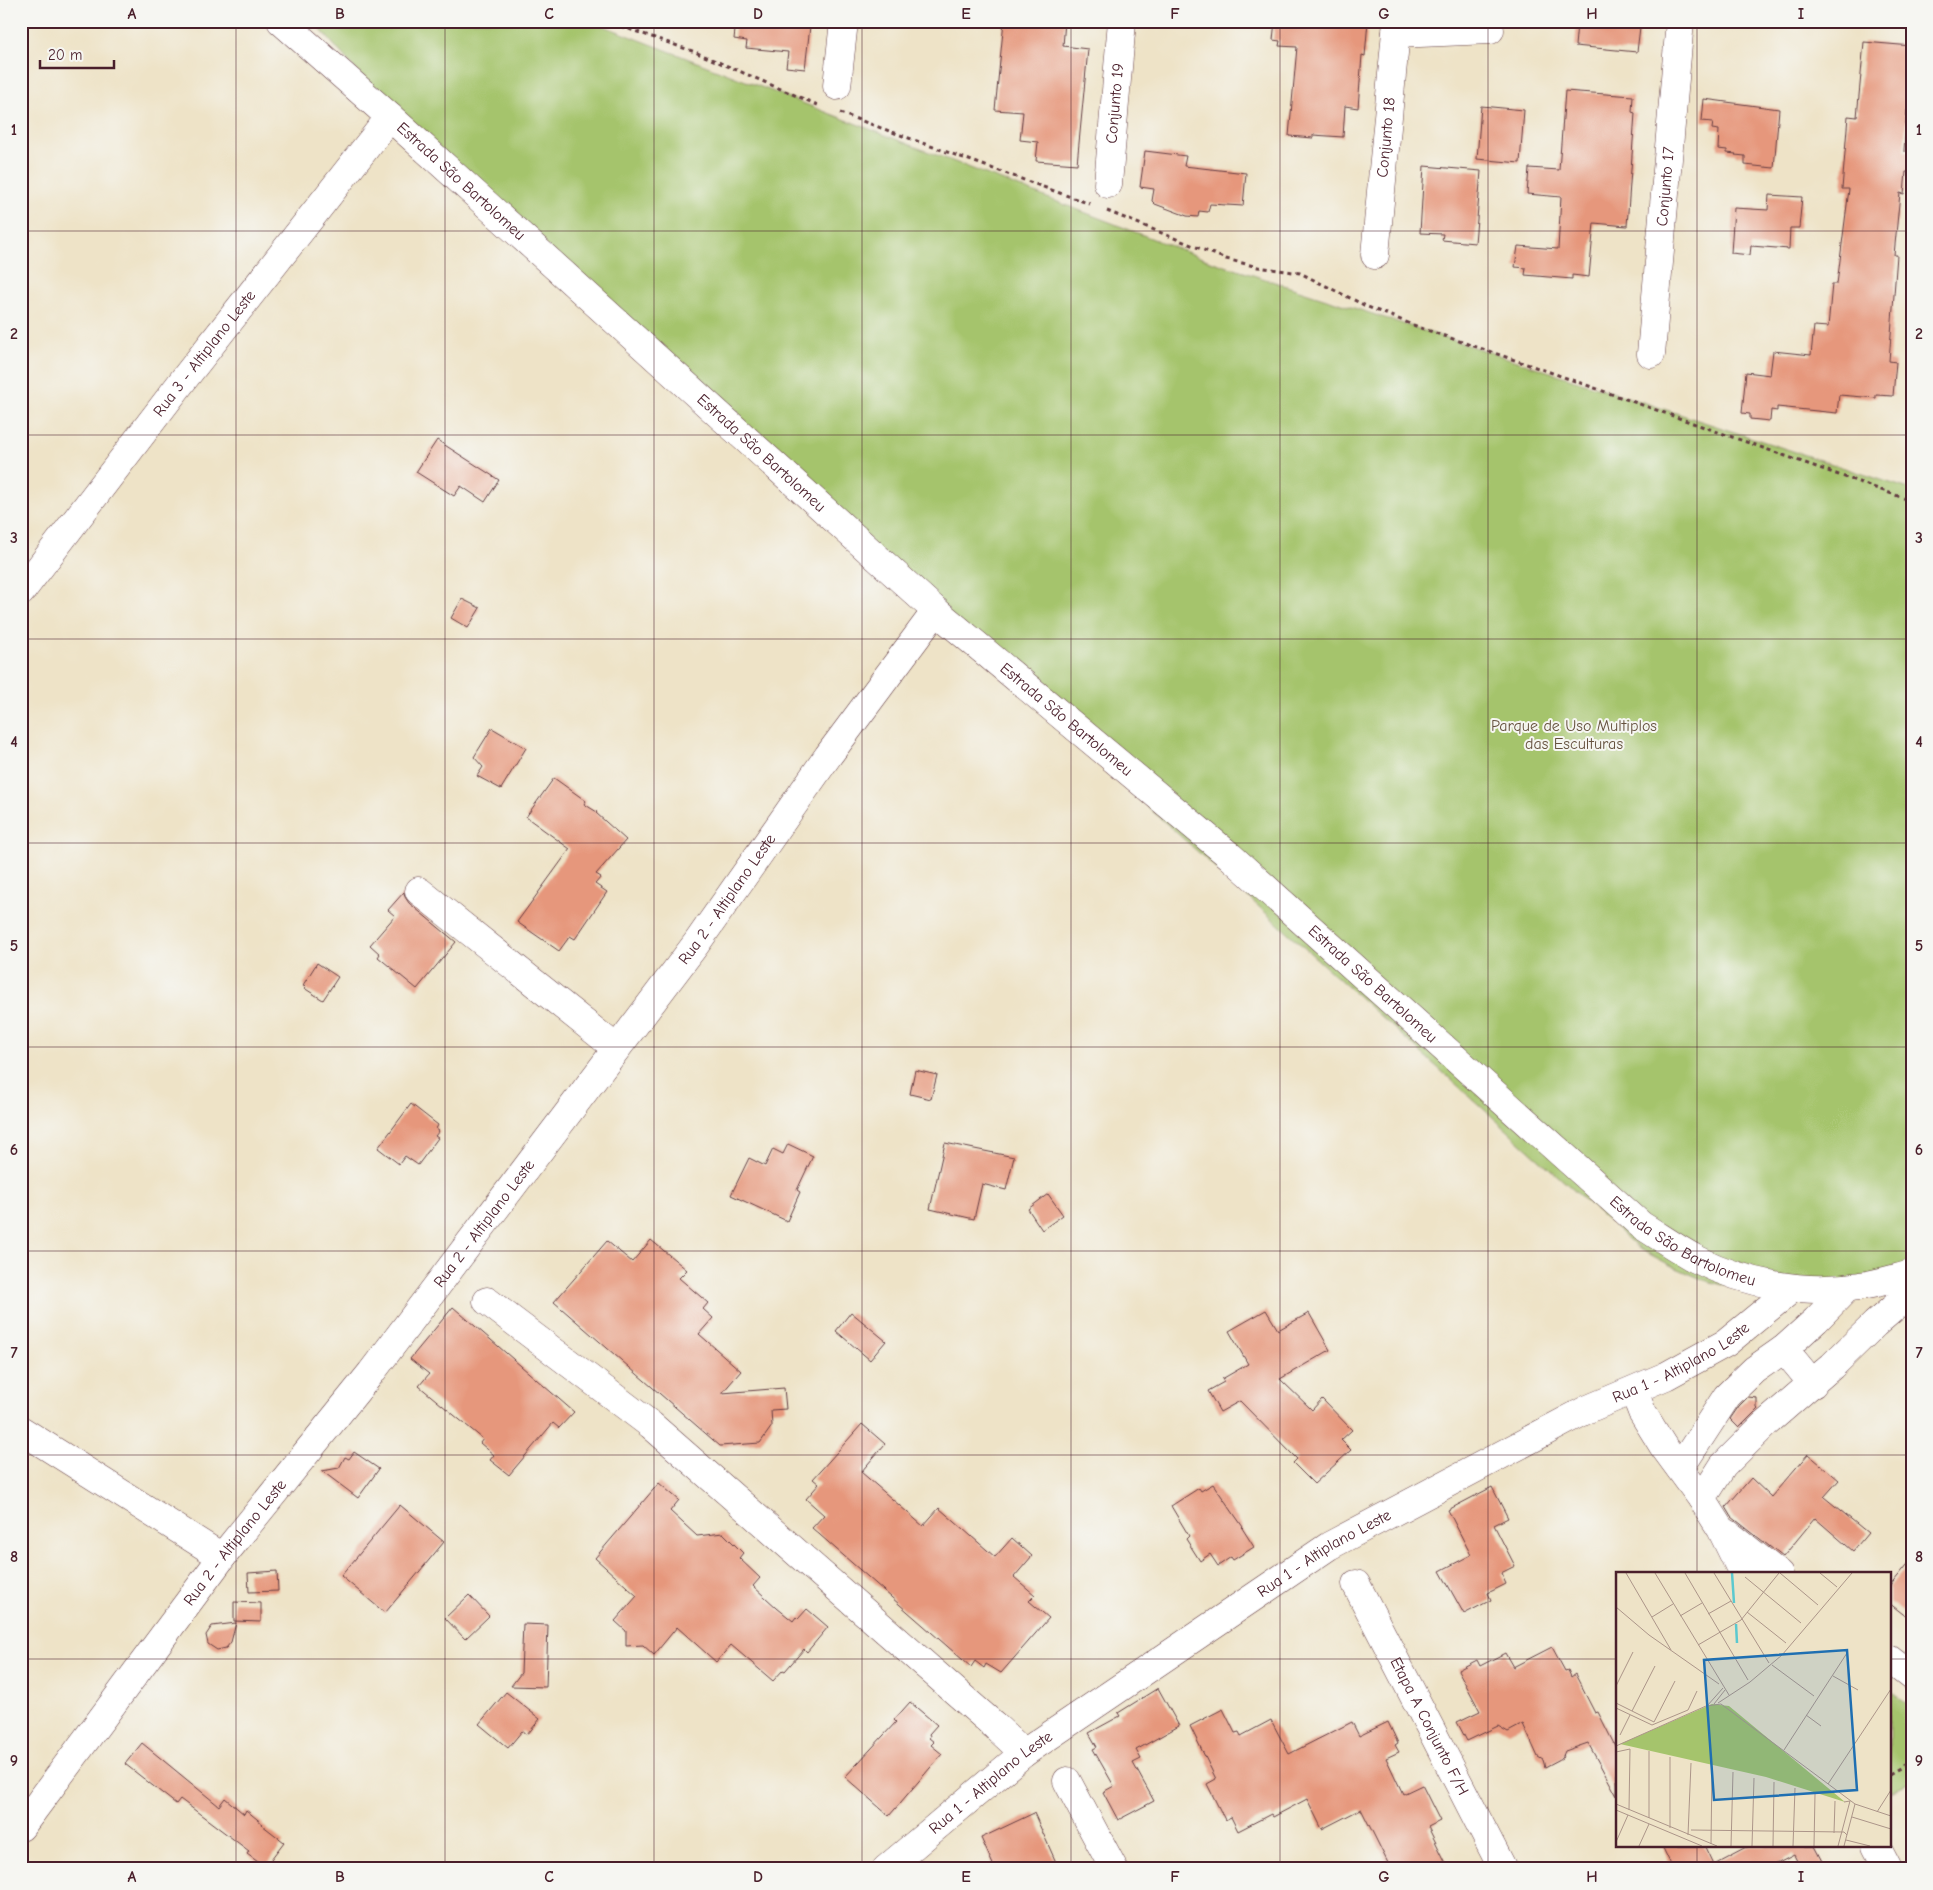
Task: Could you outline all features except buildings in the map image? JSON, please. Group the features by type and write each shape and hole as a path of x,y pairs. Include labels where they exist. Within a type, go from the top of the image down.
{"street":[{"name":"Estrada São Bartolomeu","path":"281,21 936,610 1230,856 1641,1225 1696,1259 1721,1270 1749,1280 1793,1288 1854,1287 1912,1274"},
{"path":"834,102 844,21"},
{"name":"Conjunto 19","path":"1103,195 1122,21"},
{"name":"Conjunto 17","path":"1651,354 1680,21"},
{"path":"1397,28 1490,30"},
{"name":"Conjunto 18","path":"1375,255 1397,28"},
{"name":"Rua 3 - Altiplano Leste","path":"21,592 184,379 390,117"},
{"name":"Rua 2 - Altiplano Leste","path":"21,1827 222,1557 371,1373 696,944 828,756 936,610"},
{"path":"418,891 616,1048"},
{"path":"1680,1468 1727,1396 1754,1370 1784,1350 1854,1287 1869,1303 1875,1324"},
{"name":"Rua 1 - Altiplano Leste","path":"886,1869 1024,1754 1329,1546 1588,1410 1666,1376 1726,1342 1793,1288"},
{"path":"1702,1499 1723,1466 1764,1425 1812,1384 1875,1324 1912,1292"},
{"path":"487,1301 651,1426 996,1726 1024,1754"},
{"path":"1784,1350 1812,1384"},
{"path":"1634,1391 1642,1412 1663,1446 1722,1529 1742,1572"},
{"path":"21,1430 222,1557"},
{"path":"1722,1529 1776,1572"},
{"name":"Etapa A Conjunto F/H","path":"1356,1584 1503,1869"},
{"path":"1890,1660 1912,1677"},
{"path":"1067,1781 1114,1869"},
{"path":"1877,1848 1888,1869"}],"path":[{"path":"606,21 1103,195"},
{"path":"1107,211 1226,259 1258,267 1300,273 1368,307 1421,328 1912,501"},
{"path":"1890,1773 1912,1761"}],"green space":[{"name":"Parque de Uso Multiplos das Esculturas","path":"313,21 591,21 1210,261 1912,490 1912,1275 1749,1292 1704,1280 1638,1248 937,617 394,113"},
{"path":"1890,1690 1912,1707 1912,1782 1890,1793"}]}
